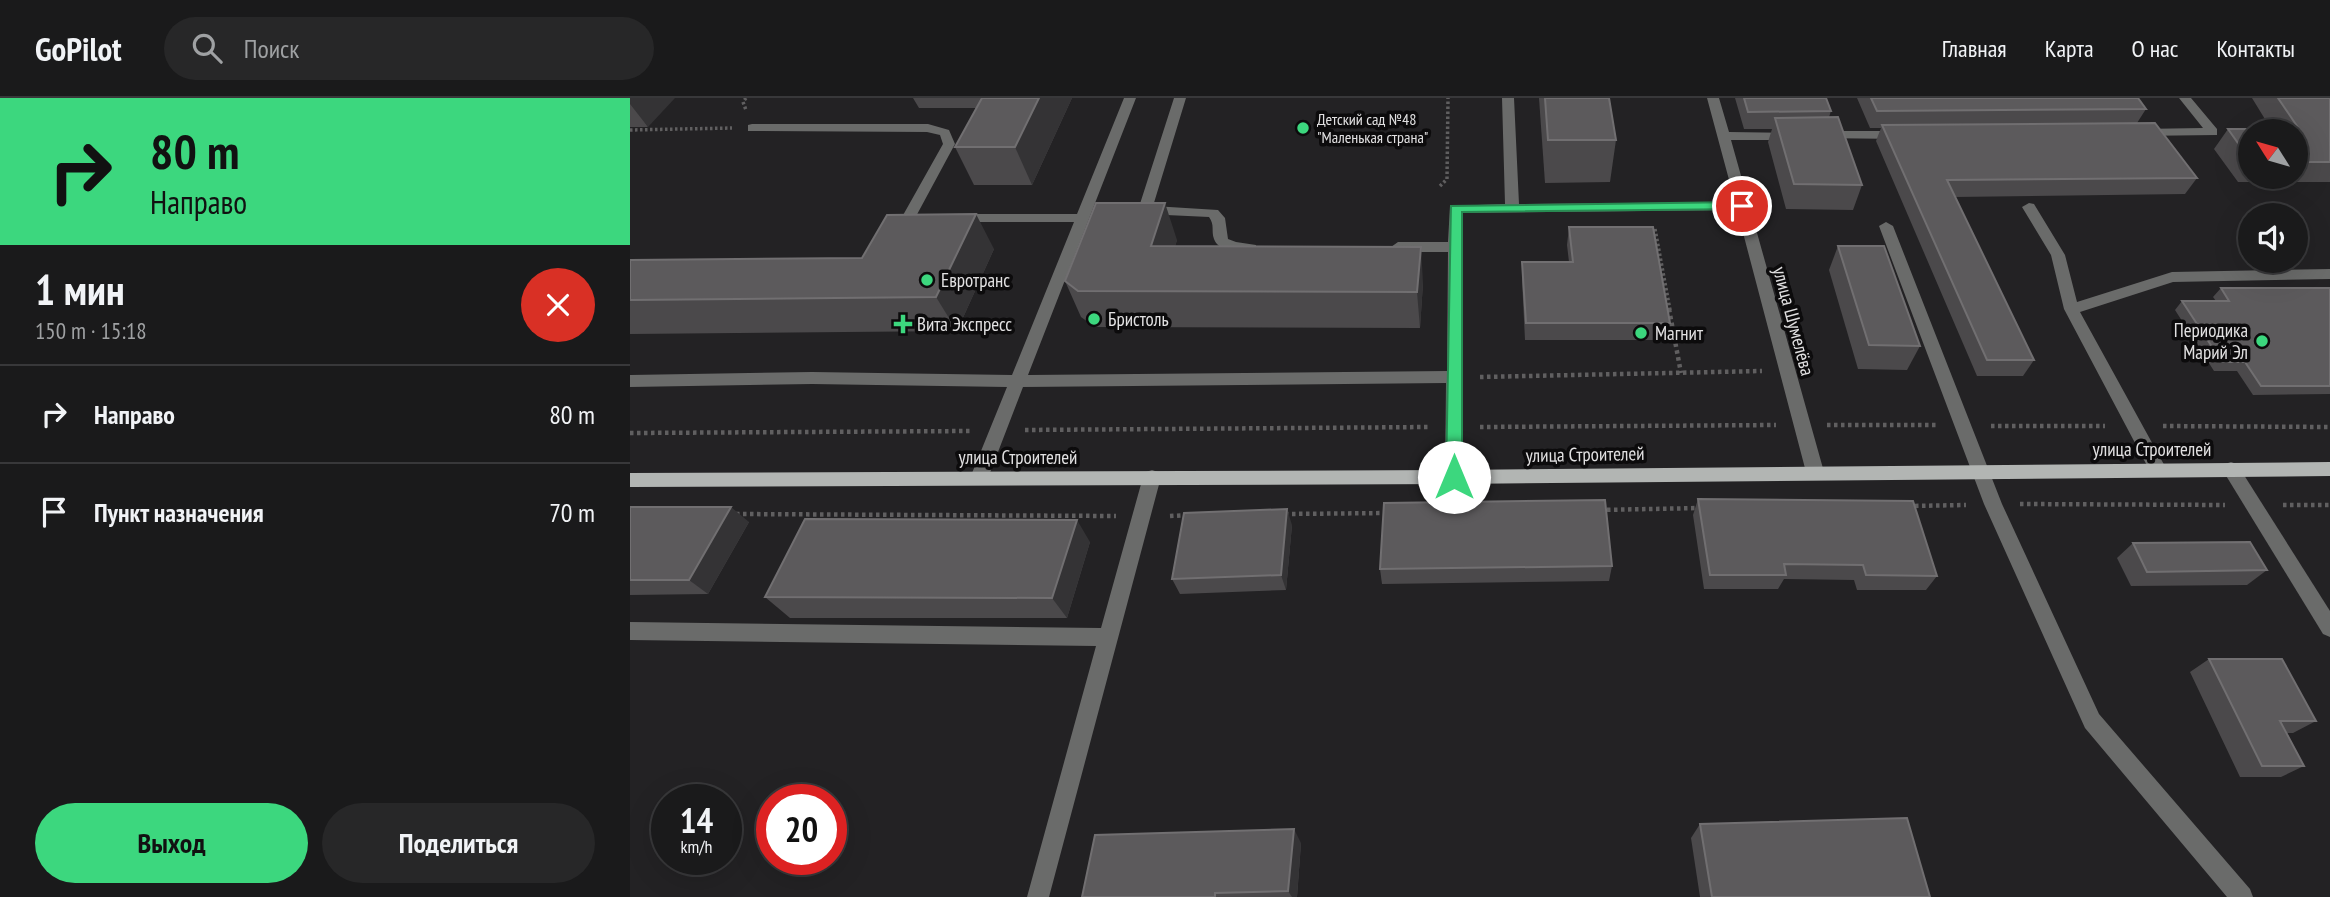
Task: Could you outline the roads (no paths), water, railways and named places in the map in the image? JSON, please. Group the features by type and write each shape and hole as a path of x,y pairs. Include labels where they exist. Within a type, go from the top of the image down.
{"main road":[{"name":"улица Строителей","path":"630,480 1454,477 1980,470 2330,469"}],"street":[{"path":"979,478 1088,214 1130,98"},
{"path":"1180,98 1139,210 1213,213 1219,216 1219,237 1223,243 1240,248 1267,248"},
{"path":"1508,98 1512,208"},
{"name":"улица Шумелёва","path":"1713,98 1815,472"},
{"path":"2129,133 2213,132 2186,98"},
{"path":"752,128 928,128 945,133 949,144 922,218 890,249"},
{"path":"1723,136 1919,135"},
{"path":"1454,477 1455,209 1742,206"},
{"path":"2029,207 2058,256 2071,309 2158,470"},
{"path":"922,218 1088,214"},
{"path":"1886,226 1993,504 2092,721 2242,897"},
{"path":"1388,247 1455,247"},
{"path":"2071,309 2172,277 2330,274"},
{"path":"630,381 812,378 1017,381 1455,377"},
{"path":"2231,469 2330,628"},
{"path":"1038,897 1152,477"},
{"path":"630,631 1108,637"}],"place":[{"name":"Детский сад №48 \"Маленькая страна\"","path":"1303,128"},
{"name":"Евротранс","path":"927,280"},
{"name":"Бристоль","path":"1094,319"},
{"name":"Вита Экспресс","path":"903,324"},
{"name":"Магнит","path":"1641,333"},
{"name":"Периодика Марий Эл","path":"2262,341"}]}
